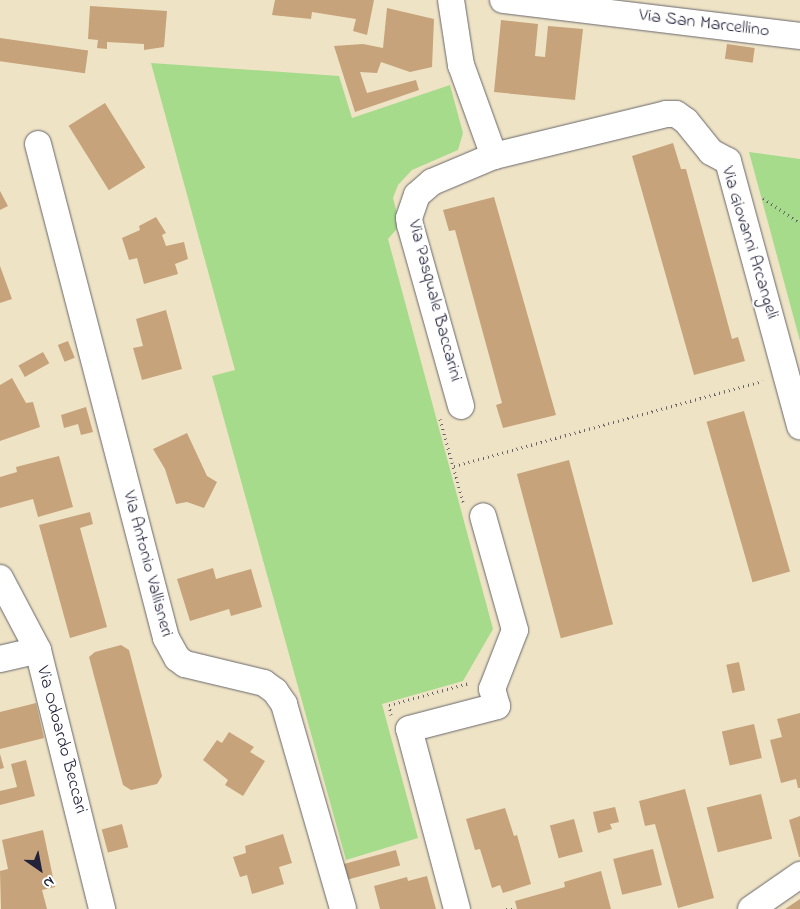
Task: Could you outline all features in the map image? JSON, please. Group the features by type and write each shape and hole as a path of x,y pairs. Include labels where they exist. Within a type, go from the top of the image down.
{"street":[{"path":"451,0 461,65 494,156"},
{"name":"Via San Marcellino","path":"514,1 800,36"},
{"name":"Via Giovanni Arcangeli","path":"494,156 666,114 676,114 686,121 711,152 728,161 800,426"},
{"name":"Via Antonio Vallisneri","path":"38,144 166,638 177,658 185,664 195,669 264,683 284,704 343,909"},
{"name":"Via Pasquale Baccarini","path":"461,406 409,218 417,195 432,182 494,156"},
{"path":"457,909 409,728 497,706 492,689 515,630 483,516"},
{"name":"Via Odoardo Beccari","path":"0,578 38,650 102,909"},
{"path":"0,659 38,650"},
{"path":"751,909 800,875"}],"path":[{"path":"733,179 800,223"},
{"path":"454,466 787,374"},
{"path":"461,406 438,412 467,517 483,516"},
{"path":"506,909 515,909"}],"green space":[{"path":"151,63 339,76 352,118 450,85 463,133 458,150 412,170 398,185 393,198 400,225 388,239 493,629 463,681 382,704 418,838 346,860 212,376 235,370"},
{"path":"749,152 800,159 800,341"}],"building":[{"path":"275,0 374,0 367,35 353,31 356,19 312,12 311,19 272,15"},
{"path":"90,6 167,11 164,47 144,50 144,44 107,42 107,49 97,48 98,40 88,39"},
{"path":"387,8 434,19 432,67 410,72 381,62 377,73 360,72 367,93 416,80 419,90 355,112 334,46 363,44 383,48"},
{"path":"501,20 538,24 535,56 545,57 548,26 583,29 575,100 494,92"},
{"path":"0,38 88,50 85,73 0,61"},
{"path":"727,44 755,48 753,63 725,59"},
{"path":"105,103 145,167 109,190 69,126"},
{"path":"673,143 681,169 686,169 732,339 738,337 745,361 694,375 632,156"},
{"path":"0,191 8,206 0,210"},
{"path":"494,197 556,415 503,428 496,405 502,403 455,230 449,231 443,210"},
{"path":"156,217 166,233 162,235 166,246 184,242 188,259 175,264 178,274 144,284 137,258 129,260 122,238 140,230 139,226"},
{"path":"0,266 12,299 0,303"},
{"path":"166,310 182,369 142,380 133,348 143,346 136,319"},
{"path":"68,341 75,358 65,362 58,345"},
{"path":"43,352 49,363 25,377 19,366"},
{"path":"12,378 26,403 33,402 40,427 0,441 0,385"},
{"path":"86,407 93,432 81,435 78,424 64,428 61,415"},
{"path":"744,411 790,572 753,582 707,422"},
{"path":"187,433 207,476 217,482 204,508 187,502 176,504 165,469 153,449"},
{"path":"59,456 73,507 38,517 33,499 0,508 0,477 17,472 16,467"},
{"path":"569,460 613,624 561,638 517,474"},
{"path":"90,512 93,524 80,528 107,627 70,638 39,525"},
{"path":"213,568 216,579 251,569 262,607 231,616 229,609 190,621 177,579"},
{"path":"121,645 129,650 162,776 157,784 131,790 123,785 89,657 95,652"},
{"path":"739,662 745,690 732,693 726,665"},
{"path":"36,703 44,738 0,749 0,712"},
{"path":"800,713 800,788 798,788 796,779 781,783 770,740 782,737 777,719"},
{"path":"754,724 762,758 730,766 722,731"},
{"path":"229,732 254,747 250,752 265,761 243,796 225,785 228,780 203,760 217,740 222,743"},
{"path":"0,754 4,768 0,769"},
{"path":"26,760 35,796 0,805 0,791 17,787 11,764"},
{"path":"685,789 714,898 678,908 655,824 645,826 639,801"},
{"path":"761,794 772,839 718,852 707,808"},
{"path":"615,807 619,822 610,824 612,829 598,833 593,812"},
{"path":"505,808 514,836 517,835 531,884 503,893 500,885 492,888 480,849 475,850 466,819"},
{"path":"800,816 800,857 799,857 789,820"},
{"path":"574,819 583,852 559,858 550,825"},
{"path":"122,824 128,847 108,853 102,829"},
{"path":"43,830 55,887 42,890 47,909 1,909 0,871 8,869 2,840"},
{"path":"283,834 292,863 279,867 284,884 252,894 247,875 240,877 233,857 246,853 245,846"},
{"path":"653,849 662,885 622,895 613,859"},
{"path":"396,850 400,865 348,879 344,864"},
{"path":"601,871 611,909 517,909 515,901 565,887 564,882"},
{"path":"427,876 436,909 380,909 374,886 407,877 408,881"},
{"path":"800,899 800,909 785,909"}]}
